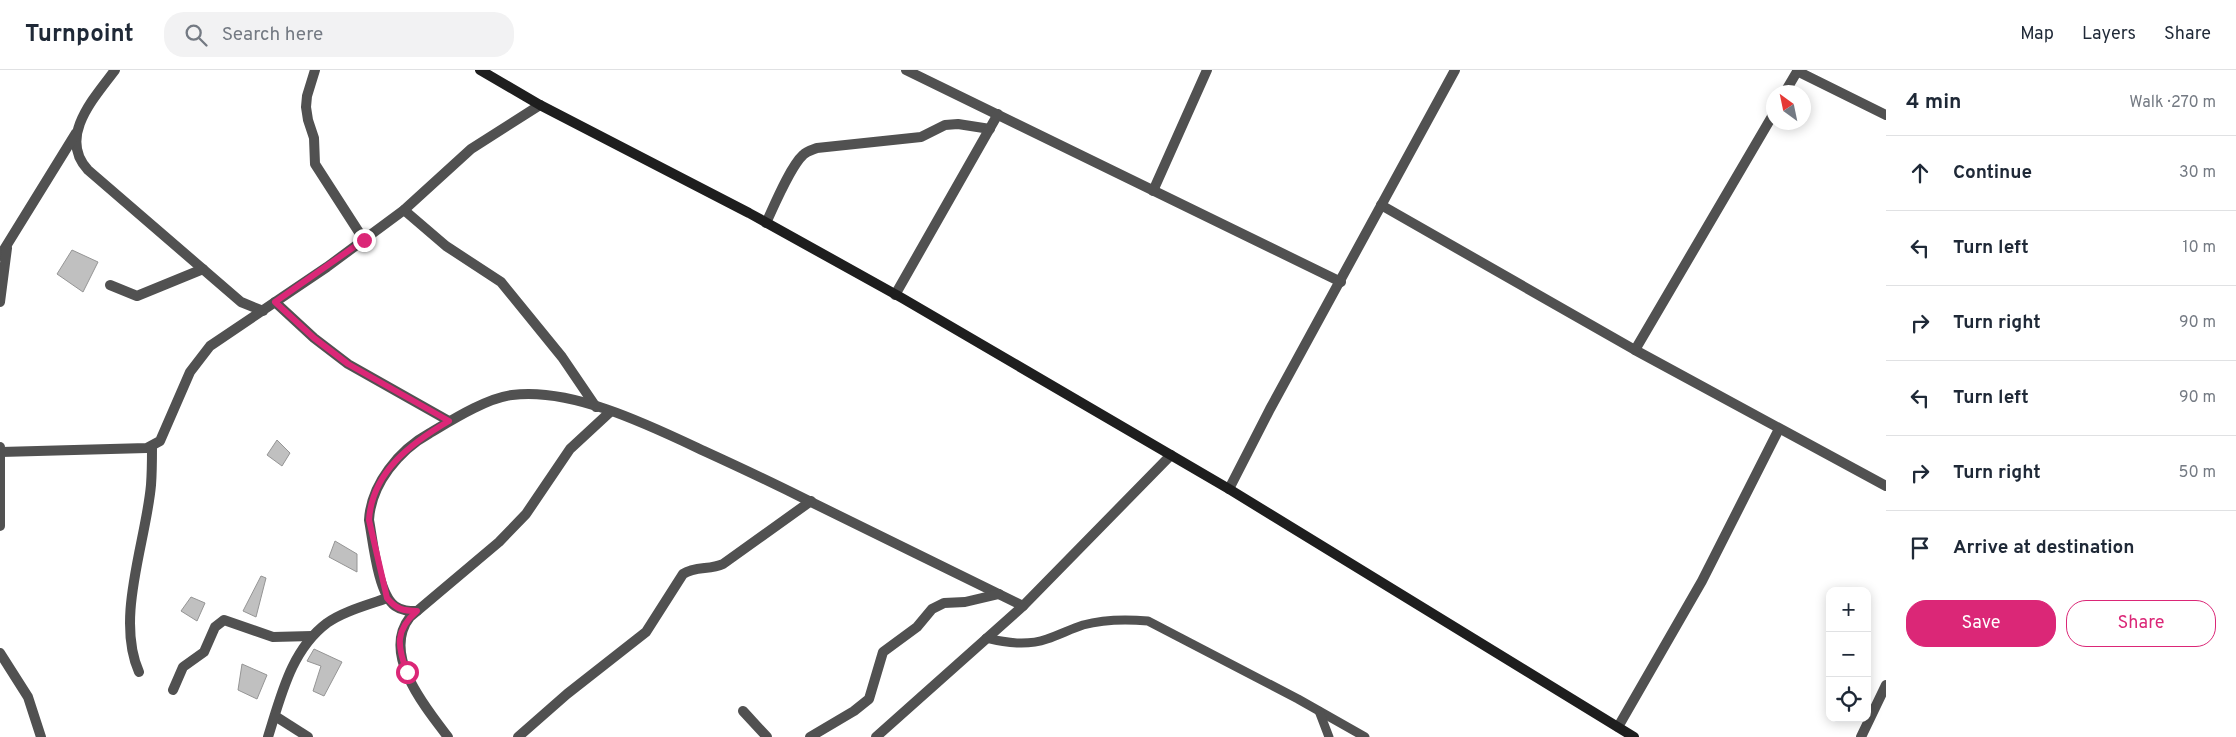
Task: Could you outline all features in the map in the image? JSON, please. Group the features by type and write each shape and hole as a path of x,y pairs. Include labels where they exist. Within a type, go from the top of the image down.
{"street":[{"path":"0,256 76,132 86,109 115,70"},
{"path":"315,70 307,96 306,107 314,138 315,164 364,240"},
{"path":"480,70 540,105 766,223 896,295 1229,489 1634,737"},
{"path":"906,70 1341,282"},
{"path":"1153,191 1207,70"},
{"path":"1229,489 1270,409 1455,70"},
{"path":"1789,85 1797,71 1886,115"},
{"path":"1,452 152,447 160,441 190,372 199,358 220,338 263,311 364,240 404,210 471,149 540,105"},
{"path":"896,295 998,114"},
{"path":"766,223 795,165 802,155 808,151 817,148 921,137 945,125 958,124 990,129"},
{"path":"1636,350 1766,127"},
{"path":"76,132 76,141 84,166 241,302 263,311"},
{"path":"1381,205 1636,350 1886,486"},
{"path":"404,210 446,246 501,282 562,357 596,407"},
{"path":"0,302 7,247"},
{"path":"110,285 137,296 203,269"},
{"path":"275,302 314,338 348,364 449,421"},
{"path":"417,611 404,611 396,607 387,598 369,520 371,504 379,485 401,454 418,439 475,408 511,395 558,396 596,407 665,432 811,501 1023,606"},
{"path":"448,737 425,708 407,672 400,653 402,628 417,611 499,542 526,514 570,449 610,412"},
{"path":"1618,727 1702,581 1779,429"},
{"path":"0,445 0,526"},
{"path":"139,672 134,661 129,629 151,485 152,447"},
{"path":"876,737 1023,606 1171,455"},
{"path":"518,737 567,694 646,632 683,574 689,570 712,569 723,564 811,501"},
{"path":"810,737 854,711 869,699 883,652 917,627 932,609 944,603 965,602 998,594"},
{"path":"268,737 279,698 299,652 312,636 328,622 387,598"},
{"path":"174,690 183,667 204,652 214,627 221,620 272,636 312,636"},
{"path":"0,653 28,697 41,737"},
{"path":"1860,737 1886,685"},
{"path":"743,711 767,737"},
{"path":"274,716 308,737"}],"lane":[{"path":"986,638 1022,644 1047,639 1094,623 1121,618 1148,621 1365,737"},
{"path":"1319,711 1328,737"}],"building":[{"path":"72,250 98,262 83,292 57,274"},
{"path":"277,440 290,453 282,466 267,455"},
{"path":"335,541 357,554 357,572 329,557"},
{"path":"261,576 266,578 256,617 243,611"},
{"path":"191,597 205,603 197,621 181,611"},
{"path":"314,649 342,662 324,696 313,691 321,666 307,661"},
{"path":"242,664 267,675 257,699 238,690"}],"route":[{"path":"364,240 275,302 314,338 348,364 398,394 449,421 418,439 401,454 379,485 369,511 369,520 384,592 396,607 404,611 417,611 402,628 400,640 400,653 407,672"}]}
